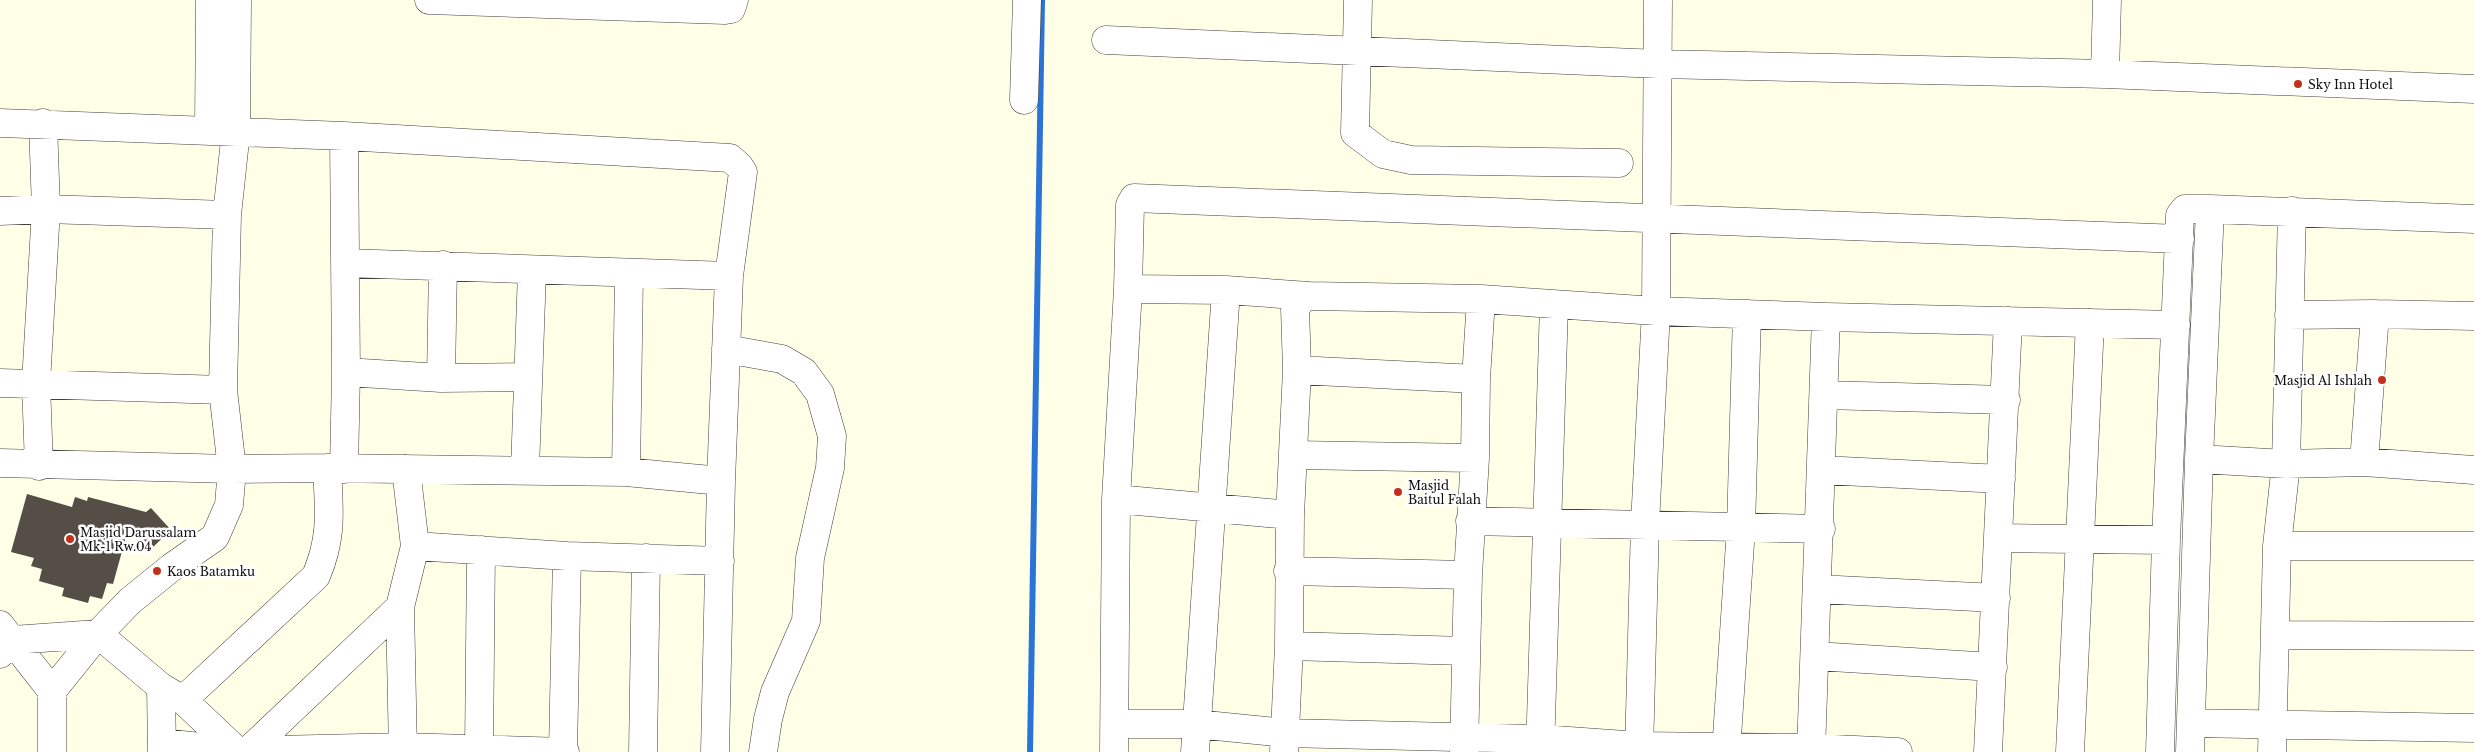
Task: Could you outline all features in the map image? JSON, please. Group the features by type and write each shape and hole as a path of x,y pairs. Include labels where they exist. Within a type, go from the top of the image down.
{"street":[{"path":"209,130 210,0"},
{"path":"52,752 52,690 98,634 130,601 172,567 215,537 229,505 232,469 223,390 227,215 236,131 237,0"},
{"path":"428,0 725,10 731,9 734,0"},
{"path":"1024,100 1026,0"},
{"path":"1358,0 1356,133 1383,154 1411,160 1619,163"},
{"path":"1639,749 1645,524 1656,311 1660,64 1658,0"},
{"path":"2105,74 2107,0"},
{"path":"1106,40 1660,64 2105,74 2474,89"},
{"path":"0,123 43,123 344,136 730,158 739,166 742,172 729,276 720,481 715,752"},
{"path":"39,466 36,383 46,209 43,123"},
{"path":"344,136 346,372 326,553 316,576 172,693 162,748 242,751 479,750 564,752 567,556"},
{"path":"1114,752 1116,499 1128,289 1130,205 1134,198 2180,238"},
{"path":"0,211 46,209 227,215"},
{"path":"2190,752 2199,459 2210,209"},
{"path":"2160,752 2166,540 2180,215 2183,210 2210,209 2474,219"},
{"path":"2272,752 2278,546 2286,464 2292,211"},
{"path":"345,262 443,265 532,271 729,276"},
{"path":"441,378 443,265"},
{"path":"525,470 532,271"},
{"path":"626,472 629,274"},
{"path":"1128,289 1226,290 1309,296 1481,299 1656,311 1826,317 2176,325"},
{"path":"1195,752 1226,290"},
{"path":"1284,743 1289,646 1288,571 1297,370 1295,308 1302,298 1309,296"},
{"path":"1464,745 1470,521 1475,458 1476,379 1481,299"},
{"path":"1540,746 1554,305"},
{"path":"1726,749 1741,528 1747,314"},
{"path":"2364,462 2375,314"},
{"path":"2289,315 2474,316"},
{"path":"1811,750 1821,529 1826,317"},
{"path":"1988,752 2006,400 2008,321"},
{"path":"2070,752 2090,323"},
{"path":"726,349 782,359 804,372 820,394 832,436 830,468 810,558 806,621 775,692 768,719 763,752"},
{"path":"1297,370 1476,379"},
{"path":"346,372 441,378 527,377"},
{"path":"0,384 36,383 223,390"},
{"path":"1824,394 2006,400"},
{"path":"1294,455 1475,458"},
{"path":"2199,459 2286,464 2364,462 2474,470"},
{"path":"0,463 39,466 232,469 335,468 626,472 720,481"},
{"path":"403,750 400,607 415,546 406,469"},
{"path":"1822,470 2001,479"},
{"path":"1116,499 1212,506 1290,515"},
{"path":"1470,521 1821,529"},
{"path":"1998,538 2166,540"},
{"path":"415,546 567,556 720,561"},
{"path":"2278,546 2474,546"},
{"path":"479,750 481,550"},
{"path":"643,752 646,558"},
{"path":"1288,571 1468,575"},
{"path":"1818,589 1996,598"},
{"path":"242,751 400,607"},
{"path":"4,639 98,634 242,751"},
{"path":"2275,635 2474,636"},
{"path":"4,639 52,690"},
{"path":"1289,646 1466,651"},
{"path":"1815,656 1993,667"},
{"path":"2191,723 2474,728"},
{"path":"1115,724 1196,724 1284,743 1898,752"}],"building":[{"name":"Masjid Darussalam Mk-1 Rw.04","path":"27,494 72,507 75,497 87,501 88,497 146,512 151,508 171,530 152,548 129,526 113,584 107,583 102,599 90,596 88,603 62,596 64,588 39,581 42,569 31,566 34,558 11,552"}],"waterway":[{"path":"1030,752 1042,0"}],"place":[{"name":"Sky Inn Hotel","path":"2298,84"},
{"name":"Masjid Al Ishlah","path":"2382,380"},
{"name":"Masjid Baitul Falah","path":"1398,492"},
{"name":"Masjid Darussalam Mk-1 Rw.04","path":"70,539"},
{"name":"Kaos Batamku","path":"157,571"}]}
